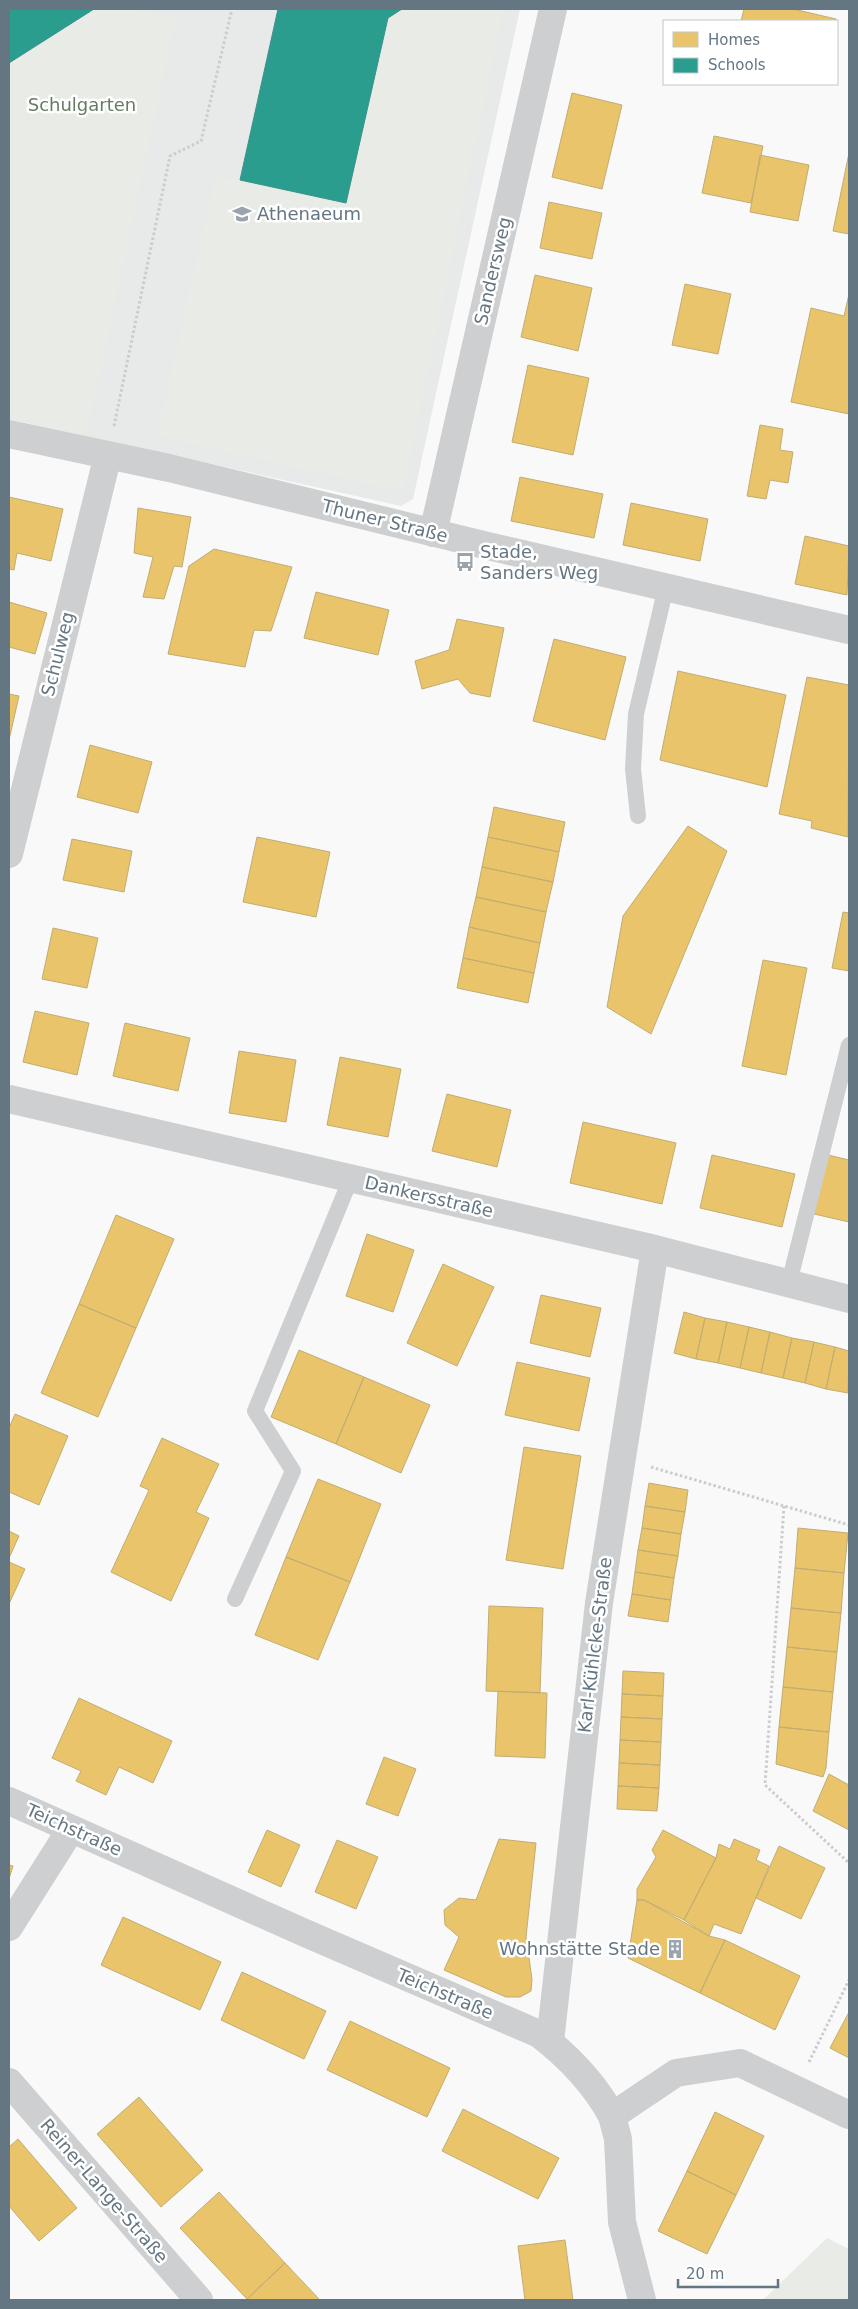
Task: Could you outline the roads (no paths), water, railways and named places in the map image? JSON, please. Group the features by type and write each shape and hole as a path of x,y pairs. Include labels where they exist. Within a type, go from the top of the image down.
{"street":[{"name":"Sandersweg","path":"433,533 553,9"},
{"name":"Thuner Straße","path":"9,434 110,443 433,533 849,630"},
{"name":"Schulweg","path":"9,854 110,443"},
{"name":"Dankersstraße","path":"9,1099 655,1249 849,1299"},
{"name":"Karl-Kühlcke-Straße","path":"550,2042 599,1603 655,1249"},
{"name":"Teichstraße","path":"9,1801 305,1933 539,2034 558,2048 598,2091 612,2116"},
{"path":"9,1928 71,1829"},
{"path":"642,2300 622,2222 618,2139 612,2116 676,2073 740,2063 849,2115"},
{"name":"Reiner-Lange-Straße","path":"9,2082 199,2300"}],"lane":[{"path":"638,816 634,769 636,714 666,587"},
{"path":"789,1283 849,1045"},
{"path":"235,1599 293,1471 255,1411 351,1178"}],"place":[{"name":"Athenaeum","path":"242,214"},
{"name":"Stade, Sanders Weg","path":"465,562"},
{"name":"Wohnstätte Stade","path":"675,1949"}],"park label":[{"name":"Schulgarten","path":"82,105"}]}
